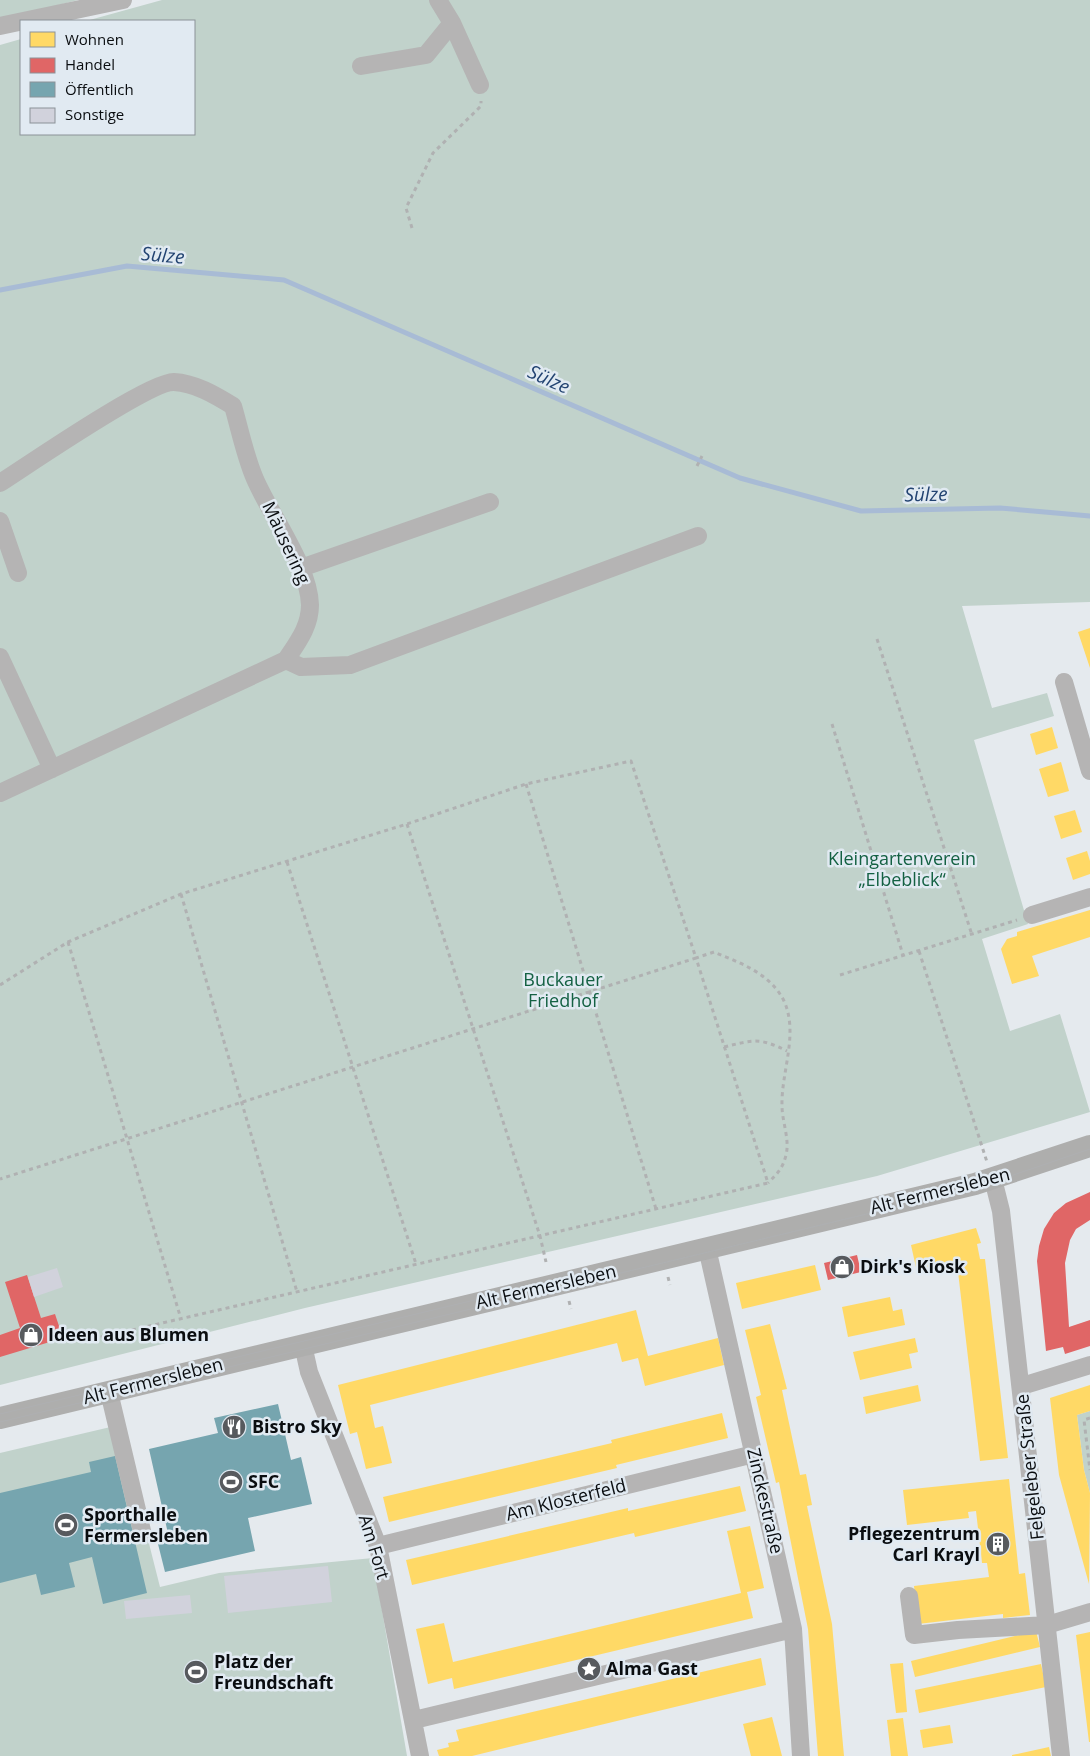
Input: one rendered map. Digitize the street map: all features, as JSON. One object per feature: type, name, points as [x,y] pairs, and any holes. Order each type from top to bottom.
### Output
[{"type":"main road","name":"Alt Fermersleben","points":[[0,1418],[993,1179],[1090,1146]]},
{"type":"street","points":[[28,20],[123,0]]},
{"type":"street","points":[[438,0],[452,23],[480,85]]},
{"type":"street","points":[[0,26],[20,22]]},
{"type":"street","points":[[361,66],[426,55],[452,23]]},
{"type":"street","name":"Mäusering","points":[[0,483],[139,395],[172,382],[203,389],[233,406],[255,478],[301,568],[309,590],[308,620],[303,633],[286,660]]},
{"type":"street","points":[[301,568],[490,502]]},
{"type":"street","points":[[0,521],[18,573]]},
{"type":"street","points":[[0,793],[286,660],[301,667],[350,665],[698,536]]},
{"type":"street","points":[[0,657],[52,769]]},
{"type":"street","points":[[1064,682],[1090,771]]},
{"type":"street","points":[[1032,915],[1090,897]]},
{"type":"street","name":"Felgeleber Straße","points":[[993,1179],[1002,1211],[1061,1756]]},
{"type":"street","name":"Zinckestraße","points":[[707,1248],[793,1629],[801,1756]]},
{"type":"street","name":"Am Fort","points":[[303,1345],[309,1372],[378,1546],[420,1756]]},
{"type":"street","points":[[1022,1386],[1090,1365]]},
{"type":"street","points":[[110,1392],[143,1536]]},
{"type":"street","name":"Am Klosterfeld","points":[[378,1546],[754,1454]]},
{"type":"street","points":[[909,1596],[914,1635],[958,1630],[1047,1625],[1090,1612]]},
{"type":"street","points":[[414,1720],[793,1629]]},
{"type":"path","points":[[412,228],[406,208],[433,153],[481,106],[480,85]]},
{"type":"path","points":[[697,466],[702,456]]},
{"type":"path","points":[[877,639],[972,935]]},
{"type":"path","points":[[832,724],[903,956]]},
{"type":"path","points":[[0,985],[68,942],[181,894],[408,824],[526,784],[631,761],[768,1183]]},
{"type":"path","points":[[526,784],[656,1209]]},
{"type":"path","points":[[408,824],[540,1236],[546,1262]]},
{"type":"path","points":[[287,862],[416,1264]]},
{"type":"path","points":[[181,894],[297,1292]]},
{"type":"path","points":[[840,974],[1032,915]]},
{"type":"path","points":[[68,942],[182,1319]]},
{"type":"path","points":[[919,951],[993,1179]]},
{"type":"path","points":[[0,1179],[714,952],[752,968],[771,983],[784,1001],[791,1025],[782,1106],[787,1153],[781,1171],[768,1183],[93,1339]]},
{"type":"path","points":[[724,1047],[750,1040],[768,1041],[787,1051]]},
{"type":"path","points":[[1090,1418],[1084,1420],[1090,1470]]},
{"type":"green space","points":[[0,0],[78,0],[0,20]]},
{"type":"green space","points":[[162,0],[1090,0],[1090,602],[962,606],[992,708],[1047,693],[1054,716],[974,740],[1028,924],[982,939],[1010,1031],[1060,1014],[1090,1112],[877,1176],[305,1308],[0,1385],[0,45],[20,39],[20,135],[195,135],[195,20],[90,20]]},
{"type":"green space","points":[[1090,1411],[1090,1493],[1084,1470],[1077,1415]]},
{"type":"green space","name":"Platz der Freundschaft","points":[[119,1425],[160,1587],[219,1573],[373,1558],[407,1756],[0,1756],[0,1453]]},
{"type":"building: Wohnen","points":[[1090,628],[1090,668],[1078,632]]},
{"type":"building: Wohnen","points":[[1052,727],[1058,748],[1036,755],[1030,734]]},
{"type":"building: Wohnen","points":[[1061,762],[1069,791],[1048,797],[1039,769]]},
{"type":"building: Wohnen","points":[[1075,810],[1082,832],[1061,839],[1054,816]]},
{"type":"building: Wohnen","points":[[1087,851],[1090,861],[1090,874],[1073,880],[1066,858]]},
{"type":"building: Wohnen","points":[[1090,910],[1090,937],[1032,956],[1039,976],[1012,984],[1001,949],[1007,939],[1017,936],[1017,932]]},
{"type":"building: Wohnen","points":[[976,1228],[981,1243],[977,1244],[980,1259],[985,1259],[1008,1458],[980,1461],[957,1263],[917,1272],[911,1245]]},
{"type":"building: Wohnen","points":[[815,1265],[821,1290],[742,1309],[736,1283]]},
{"type":"building: Wohnen","points":[[890,1297],[893,1311],[902,1309],[905,1325],[848,1337],[842,1307]]},
{"type":"building: Wohnen","points":[[636,1310],[648,1356],[718,1338],[724,1365],[645,1386],[638,1358],[622,1362],[617,1343],[370,1405],[375,1428],[383,1426],[392,1463],[366,1469],[357,1432],[350,1434],[338,1385]]},
{"type":"building: Wohnen","points":[[770,1324],[787,1389],[782,1390],[800,1475],[806,1474],[812,1505],[807,1506],[832,1624],[844,1756],[818,1756],[808,1629],[779,1482],[776,1483],[756,1397],[761,1395],[745,1330]]},
{"type":"building: Wohnen","points":[[915,1338],[918,1352],[909,1354],[912,1368],[860,1380],[853,1352]]},
{"type":"building: Wohnen","points":[[918,1385],[921,1401],[866,1414],[863,1397]]},
{"type":"building: Wohnen","points":[[1090,1385],[1090,1411],[1077,1415],[1084,1470],[1090,1493],[1089,1584],[1059,1475],[1050,1398]]},
{"type":"building: Wohnen","points":[[722,1413],[728,1438],[616,1465],[617,1468],[389,1522],[383,1497],[612,1443],[611,1440]]},
{"type":"building: Wohnen","name":"Pflegezentrum Carl Krayl","points":[[1009,1479],[1019,1574],[1025,1573],[1030,1615],[1003,1618],[1003,1614],[918,1624],[914,1586],[989,1577],[987,1563],[982,1563],[976,1511],[968,1512],[969,1518],[907,1525],[903,1490]]},
{"type":"building: Wohnen","points":[[740,1486],[746,1511],[635,1537],[634,1533],[412,1585],[406,1560],[628,1508],[628,1511]]},
{"type":"building: Wohnen","points":[[750,1526],[764,1588],[747,1592],[753,1618],[454,1689],[452,1678],[428,1684],[416,1629],[444,1623],[453,1662],[741,1593],[727,1531]]},
{"type":"building: Wohnen","points":[[1036,1631],[1040,1647],[915,1677],[911,1661]]},
{"type":"building: Wohnen","points":[[1090,1632],[1090,1742],[1089,1742],[1076,1635]]},
{"type":"building: Wohnen","points":[[761,1658],[766,1685],[472,1756],[439,1756],[437,1750],[449,1747],[448,1743],[459,1741],[456,1730]]},
{"type":"building: Wohnen","points":[[903,1663],[907,1712],[896,1713],[890,1664]]},
{"type":"building: Wohnen","points":[[1041,1664],[1046,1687],[919,1713],[915,1690]]},
{"type":"building: Wohnen","points":[[772,1717],[782,1756],[751,1756],[743,1724]]},
{"type":"building: Wohnen","points":[[903,1718],[908,1756],[891,1756],[887,1720]]},
{"type":"building: Wohnen","points":[[950,1725],[953,1743],[923,1748],[920,1730]]},
{"type":"building: Wohnen","points":[[1049,1747],[1051,1756],[1012,1756],[1012,1755]]},
{"type":"building: Handel","points":[[1090,1192],[1090,1220],[1076,1229],[1070,1240],[1065,1263],[1069,1327],[1090,1320],[1090,1346],[1065,1354],[1063,1347],[1046,1351],[1037,1261],[1039,1246],[1044,1229],[1054,1213],[1066,1203]]},
{"type":"building: Handel","name":"Dirk's Kiosk","points":[[857,1255],[861,1272],[828,1280],[824,1263]]},
{"type":"building: Handel","points":[[27,1275],[41,1318],[55,1314],[63,1338],[0,1357],[0,1335],[20,1328],[5,1282]]},
{"type":"building: Öffentlich","name":"SFC","points":[[278,1404],[291,1460],[301,1457],[312,1504],[248,1518],[255,1551],[165,1572],[157,1540],[169,1538],[149,1449],[218,1433],[214,1418]]},
{"type":"building: Öffentlich","name":"Sporthalle Fermersleben","points":[[115,1456],[147,1593],[103,1604],[92,1557],[69,1563],[75,1587],[41,1595],[36,1574],[0,1583],[0,1493],[91,1472],[89,1462]]},
{"type":"building: Sonstige","points":[[57,1268],[63,1287],[34,1297],[28,1277]]},
{"type":"building: Sonstige","points":[[328,1566],[332,1602],[228,1613],[224,1576]]},
{"type":"building: Sonstige","points":[[190,1595],[192,1613],[126,1619],[124,1601]]},
{"type":"waterway","name":"Sülze","points":[[0,290],[127,266],[284,280],[740,478],[861,511],[1000,508],[1090,516]]},
{"type":"tram line","points":[[0,1422],[975,1188],[1090,1149]]},
{"type":"tram line","points":[[932,1190],[986,1177]]},
{"type":"tram line","points":[[0,1414],[558,1280]]},
{"type":"place","name":"Dirk's Kiosk","points":[[842,1267]]},
{"type":"place","name":"Ideen aus Blumen","points":[[31,1335]]},
{"type":"place","name":"Bistro Sky","points":[[234,1427]]},
{"type":"place","name":"SFC","points":[[231,1482]]},
{"type":"place","name":"Sporthalle Fermersleben","points":[[66,1525]]},
{"type":"place","name":"Pflegezentrum Carl Krayl","points":[[998,1544]]},
{"type":"place","name":"Alma Gast","points":[[589,1669]]},
{"type":"place","name":"Platz der Freundschaft","points":[[196,1672]]},
{"type":"park label","name":"Kleingartenverein „Elbeblick“","points":[[902,870]]},
{"type":"park label","name":"Buckauer Friedhof","points":[[563,990]]}]
